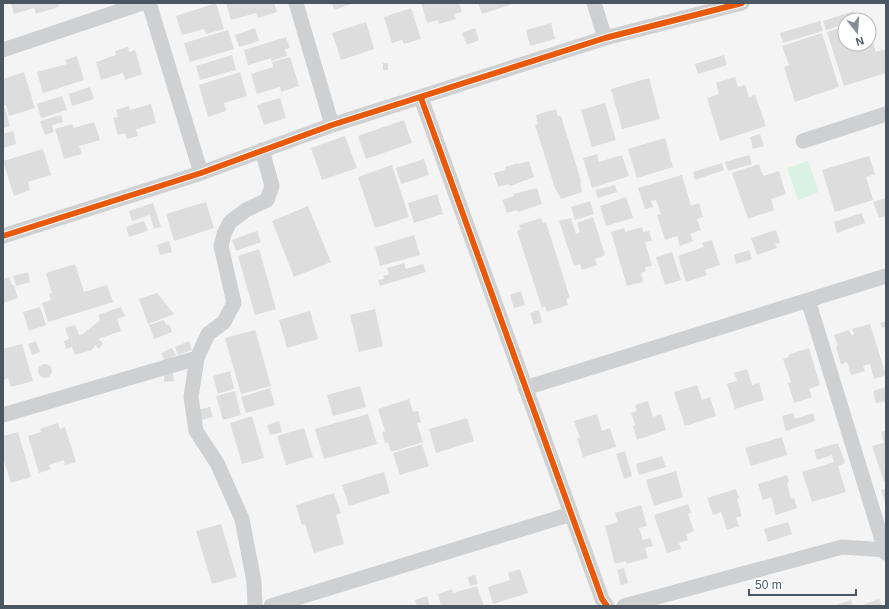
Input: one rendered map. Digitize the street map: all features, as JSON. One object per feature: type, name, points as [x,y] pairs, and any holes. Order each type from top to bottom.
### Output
[{"type":"street","points":[[3,50],[143,3]]},
{"type":"street","points":[[149,3],[201,173]]},
{"type":"street","points":[[296,3],[332,125]]},
{"type":"street","points":[[594,3],[605,38]]},
{"type":"street","points":[[3,236],[201,173],[332,125],[421,98],[605,38],[742,3]]},
{"type":"street","points":[[421,98],[602,599],[607,606]]},
{"type":"street","points":[[803,141],[886,114]]},
{"type":"street","points":[[255,606],[254,582],[242,519],[217,463],[196,431],[191,398],[197,358],[208,334],[224,322],[234,303],[221,246],[224,234],[230,222],[246,210],[267,200],[272,186],[262,150]]},
{"type":"street","points":[[525,388],[886,276]]},
{"type":"street","points":[[624,606],[842,547],[886,551],[808,300]]},
{"type":"street","points":[[3,415],[197,358]]},
{"type":"street","points":[[271,606],[571,514]]},
{"type":"green space","points":[[808,161],[819,192],[798,200],[787,168]]},
{"type":"building","points":[[11,3],[58,3],[59,7],[36,14],[34,8],[14,14]]},
{"type":"building","points":[[216,3],[224,29],[206,34],[204,29],[182,35],[176,16]]},
{"type":"building","points":[[226,3],[274,3],[277,12],[258,18],[256,13],[231,20]]},
{"type":"building","points":[[332,3],[354,3],[334,10]]},
{"type":"building","points":[[421,3],[459,3],[462,12],[454,14],[456,19],[439,24],[438,20],[427,23]]},
{"type":"building","points":[[478,3],[509,3],[510,5],[482,14]]},
{"type":"building","points":[[411,8],[421,39],[404,44],[402,40],[392,43],[384,17]]},
{"type":"building","points":[[837,16],[837,27],[826,30],[823,21]]},
{"type":"building","points":[[820,21],[823,31],[783,43],[780,33]]},
{"type":"building","points":[[366,22],[374,49],[341,60],[332,33]]},
{"type":"building","points":[[551,23],[555,39],[530,46],[526,30]]},
{"type":"building","points":[[255,28],[259,41],[239,47],[235,35]]},
{"type":"building","points":[[475,28],[479,40],[467,45],[462,33]]},
{"type":"building","points":[[837,29],[837,52],[877,52],[886,49],[886,73],[844,86],[827,32]]},
{"type":"building","points":[[228,30],[234,49],[190,62],[184,43]]},
{"type":"building","points":[[822,33],[839,87],[795,102],[784,67],[789,65],[782,46]]},
{"type":"building","points":[[286,37],[290,48],[285,49],[287,56],[271,61],[271,58],[248,65],[244,50]]},
{"type":"building","points":[[128,47],[129,52],[135,50],[142,74],[125,80],[123,73],[101,80],[96,62],[116,55],[115,51]]},
{"type":"building","points":[[232,55],[236,70],[200,80],[196,66]]},
{"type":"building","points":[[724,55],[727,65],[698,74],[695,64]]},
{"type":"building","points":[[77,56],[84,80],[43,93],[37,72],[67,64],[65,60]]},
{"type":"building","points":[[290,57],[299,86],[281,92],[280,87],[257,94],[251,74],[273,67],[272,62]]},
{"type":"building","points":[[383,63],[388,63],[388,70],[383,70]]},
{"type":"building","points":[[24,72],[35,108],[9,116],[6,105],[3,105],[3,79]]},
{"type":"building","points":[[240,72],[247,96],[224,103],[226,111],[208,117],[199,85]]},
{"type":"building","points":[[735,77],[738,87],[745,85],[749,97],[755,95],[766,126],[720,141],[707,98],[719,94],[716,83]]},
{"type":"building","points":[[649,78],[660,119],[622,129],[611,89]]},
{"type":"building","points":[[90,87],[94,99],[72,106],[69,94]]},
{"type":"building","points":[[62,96],[67,110],[41,118],[37,104]]},
{"type":"building","points":[[280,98],[286,118],[264,125],[257,105]]},
{"type":"building","points":[[605,103],[616,140],[592,147],[581,110]]},
{"type":"building","points":[[151,104],[156,123],[136,129],[138,136],[127,139],[125,133],[118,135],[113,118],[118,117],[116,110],[129,106],[130,110]]},
{"type":"building","points":[[3,108],[5,108],[10,126],[3,128]]},
{"type":"building","points":[[556,109],[558,116],[561,116],[581,181],[582,192],[561,199],[555,188],[535,125],[538,124],[536,115]]},
{"type":"building","points":[[61,115],[63,122],[52,125],[54,132],[45,135],[40,121]]},
{"type":"building","points":[[404,120],[412,143],[366,159],[358,136]]},
{"type":"building","points":[[94,122],[100,140],[79,146],[82,154],[64,159],[55,129],[72,124],[74,128]]},
{"type":"building","points":[[13,131],[16,144],[3,148],[3,134]]},
{"type":"building","points":[[760,134],[764,146],[753,149],[750,137]]},
{"type":"building","points":[[345,136],[357,168],[322,180],[311,148]]},
{"type":"building","points":[[665,138],[673,167],[637,178],[628,149]]},
{"type":"building","points":[[43,149],[51,175],[28,182],[30,190],[14,196],[3,161]]},
{"type":"building","points":[[597,154],[599,162],[622,155],[629,176],[592,188],[583,158]]},
{"type":"building","points":[[749,155],[752,164],[728,171],[725,162]]},
{"type":"building","points":[[869,156],[875,174],[866,177],[873,200],[835,212],[822,170]]},
{"type":"building","points":[[424,159],[429,175],[401,184],[396,168]]},
{"type":"building","points":[[529,161],[534,177],[510,186],[509,184],[498,187],[494,173],[506,170],[505,167]]},
{"type":"building","points":[[722,163],[724,170],[695,180],[693,172]]},
{"type":"building","points":[[759,164],[763,176],[779,171],[786,194],[771,199],[774,210],[748,219],[732,173]]},
{"type":"building","points":[[392,165],[409,217],[375,228],[358,177]]},
{"type":"building","points":[[682,175],[691,206],[699,203],[703,217],[697,219],[701,230],[690,234],[693,241],[680,246],[677,236],[665,240],[657,215],[661,214],[656,200],[651,201],[653,207],[645,209],[638,188]]},
{"type":"building","points":[[615,185],[617,192],[598,198],[595,190]]},
{"type":"building","points":[[537,188],[542,204],[518,212],[517,210],[507,213],[502,200],[514,196],[513,194]]},
{"type":"building","points":[[437,194],[443,214],[414,223],[408,203]]},
{"type":"building","points":[[626,197],[633,218],[606,226],[600,206]]},
{"type":"building","points":[[886,198],[886,216],[879,218],[873,202]]},
{"type":"building","points":[[590,201],[594,214],[575,220],[571,207]]},
{"type":"building","points":[[206,202],[214,228],[174,241],[166,214]]},
{"type":"building","points":[[153,203],[161,227],[154,229],[150,215],[132,221],[129,211]]},
{"type":"building","points":[[308,206],[331,262],[294,277],[272,221]]},
{"type":"building","points":[[862,213],[865,223],[837,233],[834,222]]},
{"type":"building","points":[[593,217],[605,255],[595,259],[597,265],[582,270],[580,264],[574,266],[559,221],[571,218],[576,234],[580,232],[577,223]]},
{"type":"building","points":[[541,218],[543,223],[546,222],[570,298],[566,299],[568,305],[547,312],[545,306],[542,308],[517,231],[521,229],[519,225]]},
{"type":"building","points":[[144,221],[148,231],[129,237],[126,227]]},
{"type":"building","points":[[642,227],[643,232],[649,231],[652,241],[645,242],[652,266],[645,267],[646,271],[641,273],[643,282],[627,286],[611,232],[624,228],[625,232]]},
{"type":"building","points":[[776,230],[780,243],[775,244],[777,248],[757,255],[751,238]]},
{"type":"building","points":[[257,231],[261,242],[236,251],[232,240]]},
{"type":"building","points":[[414,235],[420,255],[380,266],[375,247]]},
{"type":"building","points":[[712,240],[720,265],[705,270],[707,275],[686,282],[678,256],[704,247],[702,243]]},
{"type":"building","points":[[169,241],[172,252],[160,255],[157,245]]},
{"type":"building","points":[[259,249],[276,309],[255,315],[238,256]]},
{"type":"building","points":[[749,250],[752,259],[736,264],[734,255]]},
{"type":"building","points":[[672,252],[681,280],[665,285],[656,257]]},
{"type":"building","points":[[404,263],[406,269],[423,264],[426,272],[380,286],[378,280],[384,279],[383,276],[389,274],[387,268]]},
{"type":"building","points":[[75,264],[84,292],[107,285],[113,302],[48,322],[42,303],[51,300],[49,294],[52,293],[46,273]]},
{"type":"building","points":[[28,272],[30,282],[16,286],[13,276]]},
{"type":"building","points":[[9,277],[12,285],[14,285],[18,298],[3,303],[3,279]]},
{"type":"building","points":[[521,291],[525,305],[514,308],[510,295]]},
{"type":"building","points":[[157,293],[174,314],[148,324],[139,299]]},
{"type":"building","points":[[40,307],[46,325],[29,331],[23,312]]},
{"type":"building","points":[[121,307],[125,316],[117,319],[121,331],[98,339],[103,343],[99,349],[95,345],[92,350],[75,355],[72,347],[66,349],[64,341],[69,339],[65,328],[75,325],[79,335],[83,334],[100,320],[98,315]]},
{"type":"building","points":[[375,309],[383,346],[359,352],[350,315]]},
{"type":"building","points":[[539,310],[542,322],[534,325],[530,313]]},
{"type":"building","points":[[310,311],[318,339],[287,348],[279,320]]},
{"type":"building","points":[[164,320],[166,325],[169,324],[172,332],[154,339],[149,325]]},
{"type":"building","points":[[886,321],[886,330],[885,327],[882,328],[880,323]]},
{"type":"building","points":[[870,324],[886,375],[874,379],[870,364],[863,366],[865,371],[851,375],[847,362],[841,364],[836,347],[838,346],[834,335],[849,330],[851,335],[854,334],[852,329]]},
{"type":"building","points":[[255,330],[271,386],[241,394],[225,338]]},
{"type":"building","points":[[36,341],[40,352],[32,355],[28,344]]},
{"type":"building","points":[[189,341],[192,350],[178,355],[175,347]]},
{"type":"building","points":[[22,344],[33,381],[11,387],[8,378],[3,380],[3,349]]},
{"type":"building","points":[[172,348],[176,355],[165,361],[161,353]]},
{"type":"building","points":[[809,348],[820,385],[809,389],[812,397],[794,403],[788,383],[791,382],[783,359],[789,357],[788,355]]},
{"type":"building","points":[[45,364],[50,366],[52,371],[50,376],[45,378],[40,376],[38,371],[40,366]]},
{"type":"building","points":[[747,369],[752,385],[759,383],[764,400],[735,409],[727,384],[737,381],[734,373]]},
{"type":"building","points":[[230,371],[234,389],[218,394],[213,376]]},
{"type":"building","points":[[164,373],[173,373],[174,381],[164,382]]},
{"type":"building","points":[[697,385],[702,400],[710,397],[716,416],[685,426],[674,392]]},
{"type":"building","points":[[360,386],[366,407],[333,416],[327,395]]},
{"type":"building","points":[[886,387],[886,401],[876,403],[873,391]]},
{"type":"building","points":[[270,388],[275,405],[246,413],[241,397]]},
{"type":"building","points":[[235,391],[241,415],[223,420],[216,396]]},
{"type":"building","points":[[409,399],[413,412],[418,411],[421,422],[417,423],[423,442],[391,452],[388,442],[385,443],[382,432],[385,431],[378,409]]},
{"type":"building","points":[[648,401],[653,417],[661,414],[666,430],[637,440],[633,426],[635,425],[631,413],[637,411],[635,405]]},
{"type":"building","points":[[210,407],[213,417],[201,420],[198,410]]},
{"type":"building","points":[[793,413],[795,419],[813,413],[815,421],[786,431],[782,416]]},
{"type":"building","points":[[368,414],[377,444],[324,459],[315,429]]},
{"type":"building","points":[[597,414],[602,431],[610,428],[616,447],[583,457],[577,438],[580,438],[574,421]]},
{"type":"building","points":[[252,416],[264,458],[242,464],[230,423]]},
{"type":"building","points":[[467,418],[474,441],[436,453],[429,429]]},
{"type":"building","points":[[279,421],[282,432],[270,435],[267,425]]},
{"type":"building","points":[[58,423],[60,429],[65,427],[76,462],[65,465],[64,460],[49,465],[51,469],[39,473],[28,436],[41,432],[40,429]]},
{"type":"building","points":[[304,428],[313,457],[286,465],[277,436]]},
{"type":"building","points":[[886,431],[886,482],[884,482],[872,446],[884,443],[881,432]]},
{"type":"building","points":[[18,432],[31,477],[11,483],[3,461],[3,436]]},
{"type":"building","points":[[782,437],[787,455],[751,466],[745,448]]},
{"type":"building","points":[[838,443],[845,463],[838,466],[846,492],[812,502],[802,472],[834,462],[832,455],[817,460],[814,450]]},
{"type":"building","points":[[422,444],[429,466],[400,475],[393,453]]},
{"type":"building","points":[[625,451],[632,476],[624,479],[616,454]]},
{"type":"building","points":[[662,456],[666,467],[639,475],[636,464]]},
{"type":"building","points":[[676,471],[683,497],[654,506],[646,480]]},
{"type":"building","points":[[384,472],[390,493],[349,506],[342,485]]},
{"type":"building","points":[[787,475],[789,482],[787,483],[791,499],[794,498],[797,508],[776,515],[771,497],[763,500],[758,484]]},
{"type":"building","points":[[736,489],[742,516],[736,518],[739,526],[727,530],[721,512],[713,515],[707,498]]},
{"type":"building","points":[[886,489],[886,505],[881,490]]},
{"type":"building","points":[[334,493],[341,513],[336,515],[344,544],[314,553],[305,524],[302,525],[296,505]]},
{"type":"building","points":[[688,504],[691,513],[688,514],[694,531],[686,534],[688,540],[679,543],[681,549],[667,553],[654,515]]},
{"type":"building","points":[[641,505],[647,526],[639,528],[643,540],[650,538],[653,546],[645,548],[648,558],[626,564],[626,561],[615,564],[605,526],[618,522],[615,513]]},
{"type":"building","points":[[788,522],[792,534],[768,542],[764,529]]},
{"type":"building","points":[[221,524],[237,577],[212,584],[196,531]]},
{"type":"building","points":[[624,568],[628,583],[621,585],[617,570]]},
{"type":"building","points":[[520,569],[528,593],[493,604],[488,587],[510,580],[508,573]]},
{"type":"building","points":[[475,575],[478,584],[470,586],[468,577]]},
{"type":"building","points":[[477,586],[484,606],[441,606],[438,594],[452,589],[453,593]]},
{"type":"building","points":[[427,596],[430,606],[417,606],[415,600]]},
{"type":"building","points":[[879,599],[882,606],[860,606]]},
{"type":"building","points":[[851,600],[853,606],[833,606]]},
{"type":"cycle path","points":[[3,236],[201,173],[332,125],[605,38],[742,3]]},
{"type":"cycle path","points":[[421,98],[602,599],[607,606]]}]
